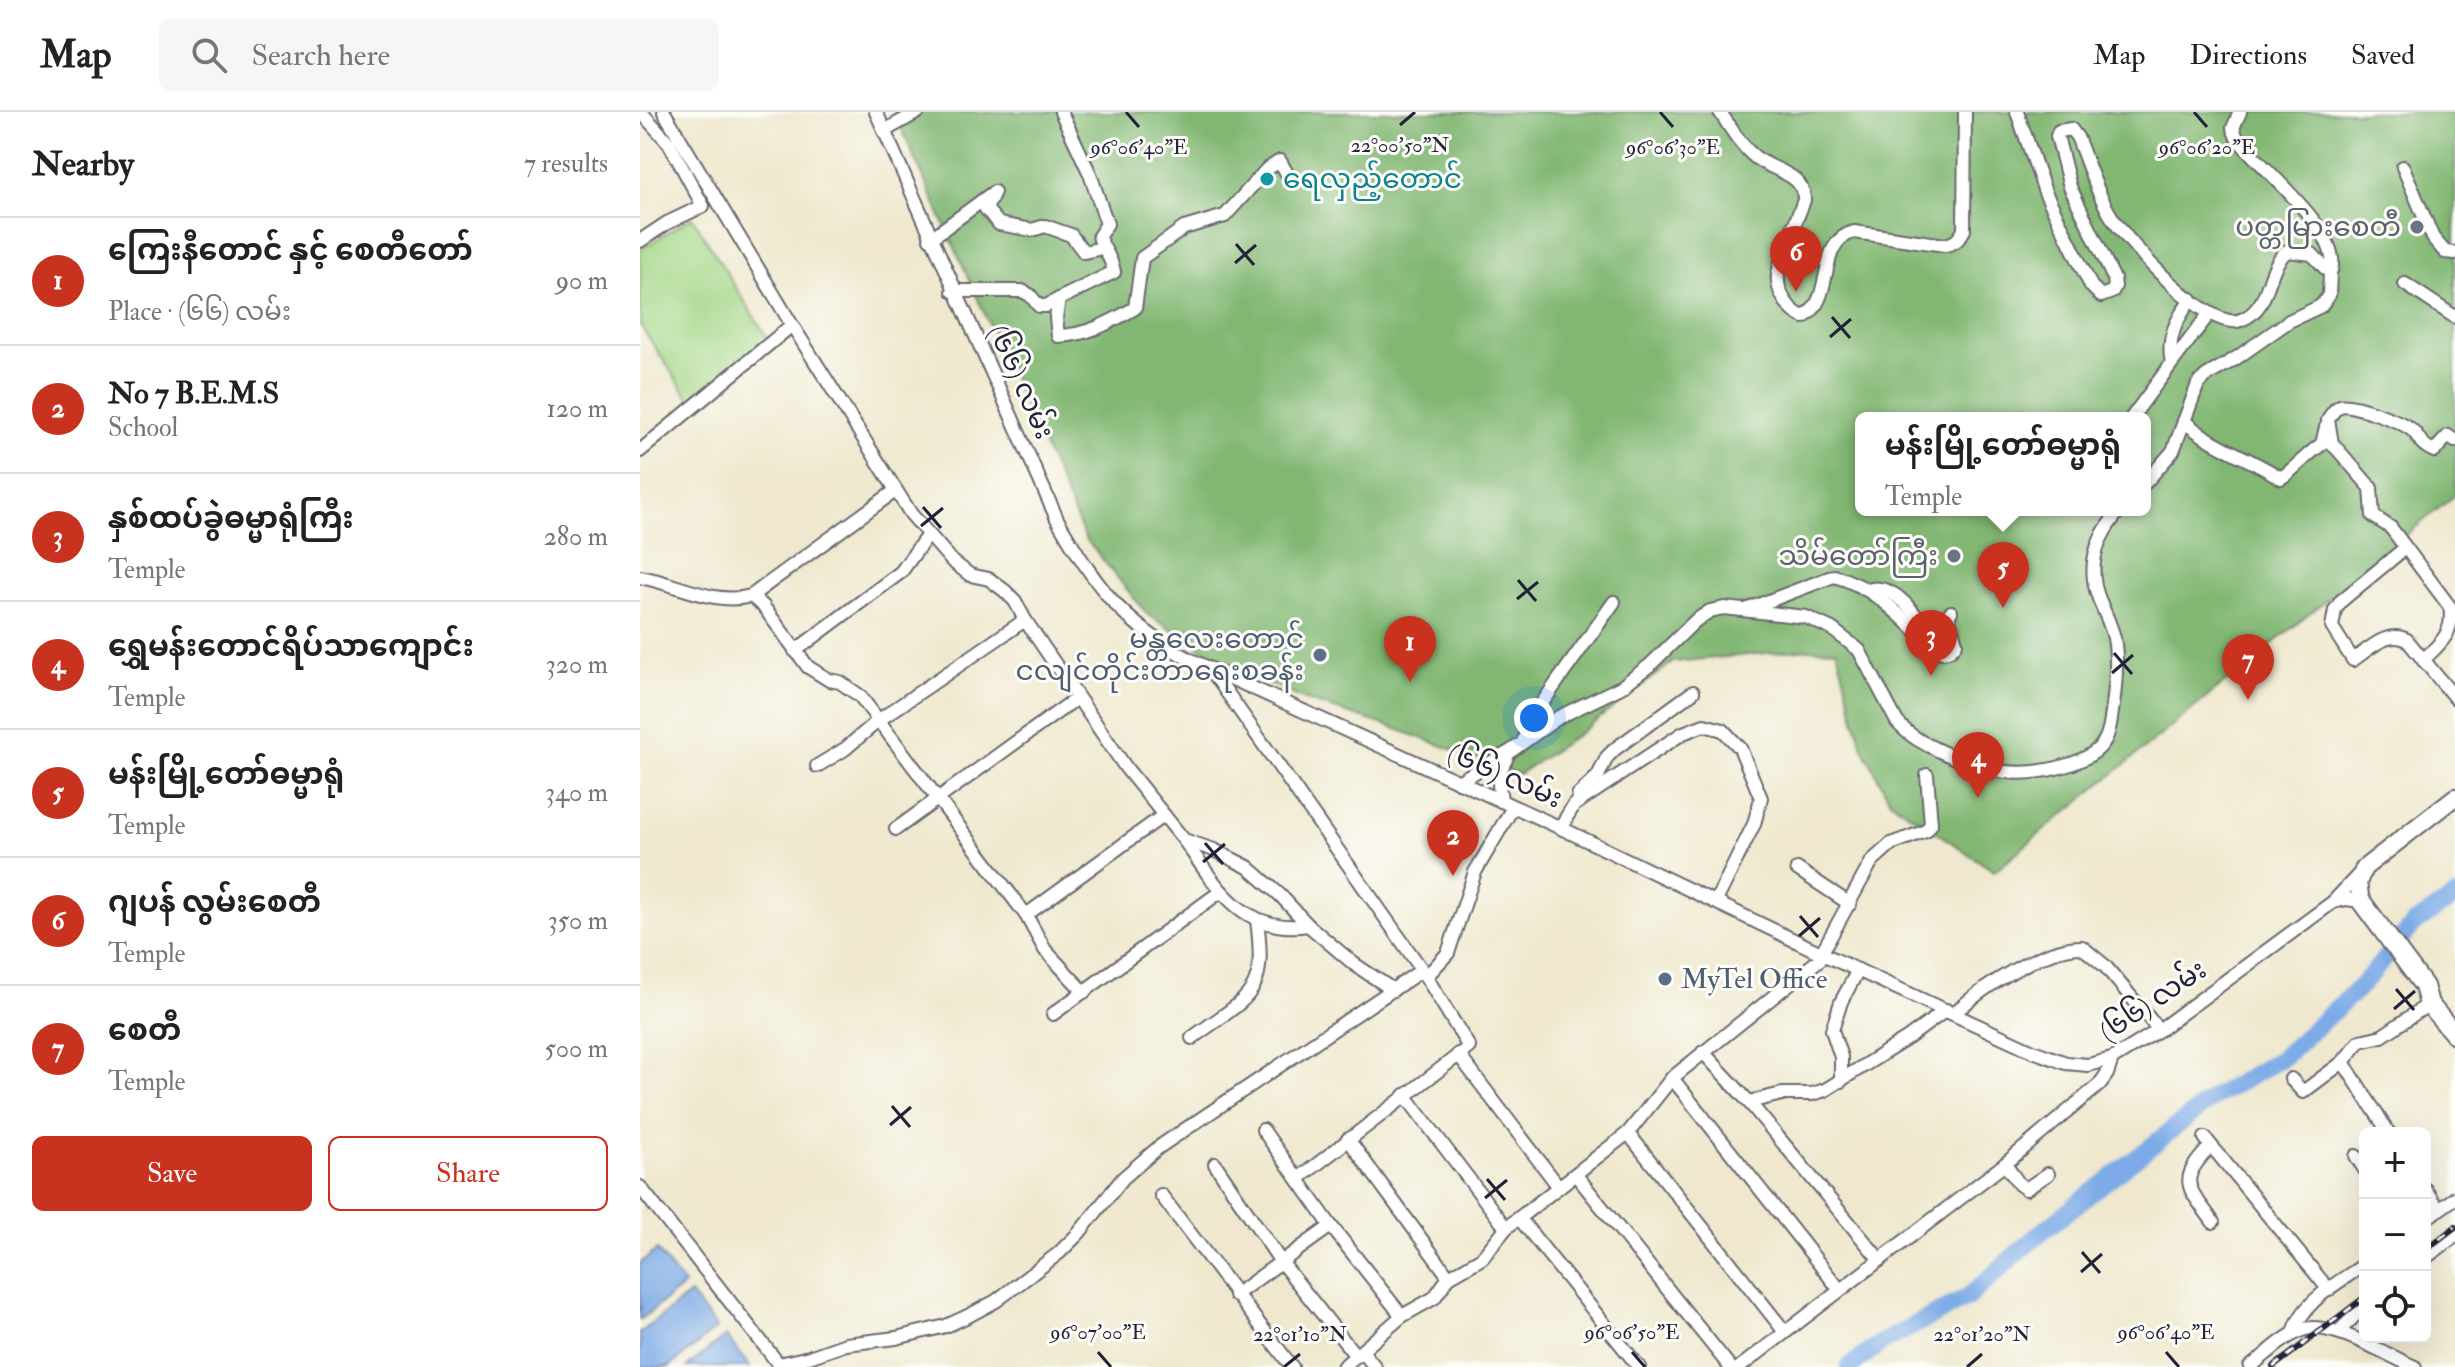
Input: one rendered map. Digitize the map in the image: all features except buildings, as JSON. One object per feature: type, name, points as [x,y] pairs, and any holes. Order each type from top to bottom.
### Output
[{"type":"highway","points":[[2361,901],[2407,962],[2455,1035]]},
{"type":"highway","points":[[2427,995],[2455,1021]]},
{"type":"main road","points":[[2361,901],[2358,883],[2364,868],[2455,797]]},
{"type":"street","points":[[640,241],[667,223],[703,206],[669,143],[641,112]]},
{"type":"street","points":[[664,112],[792,325],[895,491],[927,536],[970,575],[989,579],[1015,601],[1126,768],[1184,840],[1220,892],[1257,920],[1290,928],[1308,925]]},
{"type":"street","name":"(၆၆) လမ်း","points":[[876,112],[1057,519],[1090,575],[1105,595],[1164,646],[1213,671],[1563,829],[1823,955],[2033,1051],[2066,1063],[2088,1065],[2112,1059],[2159,1030],[2333,902],[2364,868]]},
{"type":"street","points":[[884,131],[918,112]]},
{"type":"street","points":[[953,291],[1022,291],[1043,306],[1114,272],[1112,260],[1102,248],[1099,236],[1107,224],[1090,174],[1061,112]]},
{"type":"street","points":[[1720,112],[1755,157],[1797,180],[1803,187],[1804,200],[1778,277],[1786,302],[1804,317],[1818,305],[1831,253],[1846,234],[1854,232],[1945,245],[1960,238],[1964,230],[1965,112]]},
{"type":"street","points":[[2017,112],[2045,192],[2096,294],[2107,296],[2115,286],[2111,269],[2070,187],[2057,136],[2065,128],[2071,129],[2077,137],[2099,194],[2113,220],[2151,264],[2209,314],[2228,322],[2252,315],[2265,297],[2278,258],[2287,251],[2312,254],[2330,273]]},
{"type":"street","points":[[2151,476],[2173,451],[2198,384],[2289,321],[2321,306],[2329,295],[2330,273],[2334,263],[2332,254],[2313,220],[2237,138],[2233,128],[2240,112]]},
{"type":"street","points":[[1059,299],[1056,318],[1058,336],[1077,335],[1102,328],[1135,308],[1142,258],[1184,228],[1225,216],[1267,169],[1280,161],[1290,179]]},
{"type":"street","points":[[2403,167],[2433,238],[2445,252],[2455,253]]},
{"type":"street","points":[[930,239],[994,192],[986,209],[999,224],[1032,230],[1045,226],[1071,235],[1084,252],[1102,248]]},
{"type":"street","points":[[2405,284],[2455,317]]},
{"type":"street","points":[[2172,363],[2170,340],[2180,315],[2191,299]]},
{"type":"street","points":[[2136,412],[2209,314]]},
{"type":"street","points":[[640,451],[792,325]]},
{"type":"street","points":[[2184,421],[2196,431],[2281,478],[2297,468],[2310,452],[2322,444],[2328,420],[2338,407],[2344,405],[2358,407],[2412,430],[2420,444],[2434,451],[2448,436],[2455,441]]},
{"type":"street","points":[[2328,420],[2332,443],[2371,488],[2373,516],[2391,528],[2453,614],[2445,640],[2423,660]]},
{"type":"street","points":[[640,577],[705,595],[732,598],[751,596],[895,491]]},
{"type":"street","points":[[1458,782],[1511,751],[1559,717],[1621,687],[1650,665],[1695,621],[1710,611],[1724,608],[1819,621],[1859,650],[1897,722],[1920,742],[1990,772],[2021,774],[2054,769],[2091,756],[2106,740],[2110,728],[2116,680],[2113,636],[2093,581],[2092,568],[2096,549],[2116,516]]},
{"type":"street","points":[[795,651],[901,572],[927,536]]},
{"type":"street","points":[[2405,548],[2341,601],[2332,627],[2353,660],[2388,637],[2407,640],[2455,698]]},
{"type":"street","points":[[1748,609],[1834,576],[1848,579],[1868,590],[1882,588],[1899,598],[1927,631],[1936,649],[1947,652],[1956,643],[1948,615],[1951,612]]},
{"type":"street","points":[[751,596],[763,606],[795,651],[818,675],[840,682],[860,696],[1026,915],[1045,950],[1084,992]]},
{"type":"street","points":[[1523,742],[1530,720],[1614,602]]},
{"type":"street","points":[[817,766],[1025,620]]},
{"type":"street","points":[[1213,671],[1424,973],[1469,1047],[1298,1179]]},
{"type":"street","points":[[1563,829],[1577,796],[1598,776],[1607,757],[1693,692]]},
{"type":"street","points":[[896,829],[1077,698]]},
{"type":"street","points":[[1574,805],[1683,733],[1704,725],[1723,730],[1740,748],[1761,798],[1754,824],[1716,901]]},
{"type":"street","points":[[1501,801],[1498,776],[1511,751]]},
{"type":"street","points":[[1343,1367],[1402,1316],[1434,1298],[1449,1277],[1482,1258],[1506,1228],[1628,1133],[1672,1078],[1823,955],[1868,866],[1898,841],[1926,831],[1931,824],[1927,775]]},
{"type":"street","points":[[640,1187],[780,1366],[846,1344],[896,1338],[946,1326],[996,1301],[1059,1253],[1123,1178],[1159,1147],[1393,990],[1441,963],[1448,953],[1475,872],[1513,807]]},
{"type":"street","points":[[1026,915],[1164,815]]},
{"type":"street","points":[[1184,840],[1214,850],[1248,867],[1308,925],[1354,964],[1393,990]]},
{"type":"street","points":[[1797,869],[1850,904]]},
{"type":"street","points":[[1053,1014],[1220,892]]},
{"type":"street","points":[[2333,902],[2346,899],[2361,901]]},
{"type":"street","points":[[1192,1038],[1247,997],[1260,976],[1257,920]]},
{"type":"street","points":[[1749,1102],[1782,1094],[1819,1092],[2033,960],[2056,950],[2082,947],[2105,966],[2159,1030]]},
{"type":"street","points":[[1841,1081],[1840,1053],[1832,1030],[1841,1002],[1858,970]]},
{"type":"street","points":[[2291,1079],[2303,1093],[2343,1062],[2362,1040],[2382,1036],[2427,995]]},
{"type":"street","points":[[1703,1052],[1749,1102],[1880,1260]]},
{"type":"street","points":[[1458,1054],[1559,1187]]},
{"type":"street","points":[[1740,1367],[2005,1164],[2099,1085],[2112,1059]]},
{"type":"street","points":[[2343,1062],[2385,1127]]},
{"type":"street","points":[[1672,1078],[1840,1290]]},
{"type":"street","points":[[1405,1095],[1506,1228]]},
{"type":"street","points":[[1263,1130],[1331,1226],[1402,1316]]},
{"type":"street","points":[[1628,1133],[1785,1332]]},
{"type":"street","points":[[1348,1139],[1449,1277]]},
{"type":"street","points":[[2213,1222],[2190,1188],[2188,1179],[2208,1142],[2329,1290]]},
{"type":"street","points":[[2356,1156],[2359,1161]]},
{"type":"street","points":[[1215,1164],[1281,1262],[1359,1353],[1375,1367]]},
{"type":"street","points":[[2005,1164],[2026,1189],[2048,1174]]},
{"type":"street","points":[[1576,1175],[1730,1367]]},
{"type":"street","points":[[1161,1195],[1292,1367]]},
{"type":"street","points":[[2431,1198],[2438,1209]]},
{"type":"street","points":[[2431,1214],[2455,1198]]},
{"type":"street","points":[[1519,1218],[1639,1367]]},
{"type":"street","points":[[1235,1295],[1331,1226]]},
{"type":"street","points":[[2431,1254],[2455,1236]]},
{"type":"street","points":[[2294,1334],[2300,1316],[2359,1268]]},
{"type":"street","points":[[2338,1332],[2359,1312]]},
{"type":"street","points":[[2250,1367],[2294,1334],[2309,1328],[2338,1332],[2415,1367]]},
{"type":"green space","points":[[894,112],[2455,112],[2455,495],[1994,871],[1890,801],[1862,746],[1837,650],[1809,649],[1673,662],[1580,733],[1519,774],[1391,727],[1303,699],[1218,659],[1147,614],[1085,538]]},
{"type":"green space","points":[[692,217],[768,339],[693,404],[640,325],[640,250]]},
{"type":"water","points":[[657,1250],[684,1285],[640,1320],[640,1263]]},
{"type":"water","points":[[690,1294],[717,1328],[669,1367],[640,1367],[640,1333]]},
{"type":"water","points":[[726,1336],[750,1367],[687,1367]]},
{"type":"waterway","points":[[1849,1367],[1881,1343],[1968,1297],[2039,1234],[2214,1097],[2282,1058],[2363,984],[2414,924],[2455,897]]},
{"type":"railway","points":[[2431,1245],[2455,1227]]},
{"type":"railway","points":[[2273,1367],[2359,1302]]},
{"type":"place","name":"ရေလှည့်တောင်","points":[[1267,179]]},
{"type":"place","name":"ပတ္တမြားစေတီ","points":[[2417,227]]},
{"type":"place","name":"ဂျပန် လွမ်းစေတီ","points":[[1796,292]]},
{"type":"place","name":"သိမ်တော်ကြီး","points":[[1954,556]]},
{"type":"place","name":"မန်းမြို့တော်ဓမ္မာရုံ","points":[[2003,608]]},
{"type":"place","name":"မန္တလေးတောင် ငလျင်တိုင်းတာရေးစခန်း","points":[[1320,655]]},
{"type":"place","name":"နှစ်ထပ်ခွဲဓမ္မာရုံကြီး","points":[[1931,676]]},
{"type":"place","name":"ကြေးနီတောင် နှင့် စေတီတော်","points":[[1410,682]]},
{"type":"place","name":"စေတီ","points":[[2248,700]]},
{"type":"place","name":"ရွှေမန်းတောင်ရိပ်သာကျောင်း","points":[[1978,798]]},
{"type":"place","name":"No 7 B.E.M.S","points":[[1453,876]]},
{"type":"place","name":"MyTel Office","points":[[1665,979]]}]
